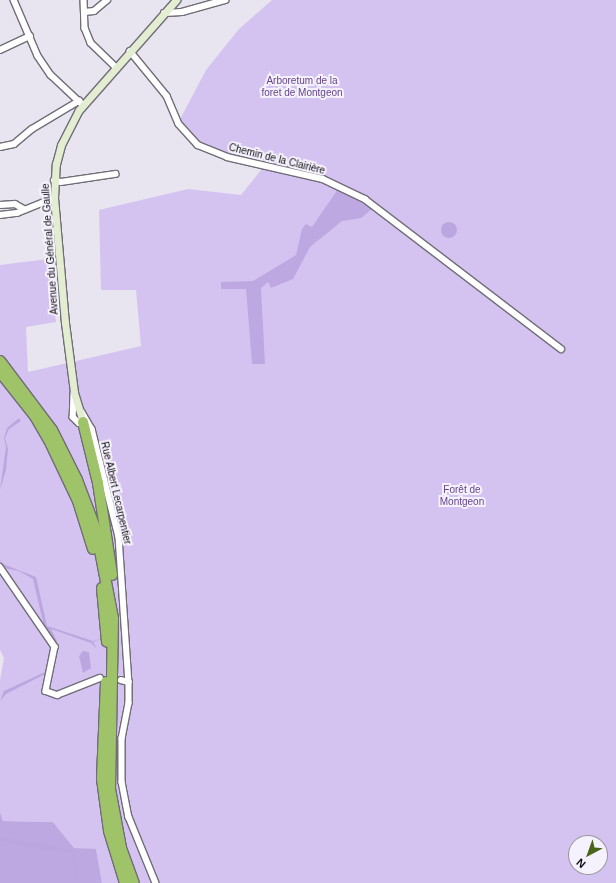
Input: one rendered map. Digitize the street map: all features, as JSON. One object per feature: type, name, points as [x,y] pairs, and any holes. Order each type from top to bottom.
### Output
[{"type":"highway","points":[[0,361],[52,430],[86,501],[109,590],[114,666]]},
{"type":"highway","points":[[0,372],[35,416],[64,468],[96,558],[108,652],[102,779],[109,831],[125,883]]},
{"type":"highway","points":[[86,422],[109,541],[116,613],[110,789],[121,848],[134,883]]},
{"type":"street","points":[[0,147],[14,144],[32,129],[81,103],[51,75],[30,36],[14,0]]},
{"type":"street","points":[[84,0],[85,28],[91,43],[116,67]]},
{"type":"street","points":[[84,12],[94,10],[107,0]]},
{"type":"street","name":"Avenue du Général de Gaulle","points":[[86,422],[79,408],[74,392],[65,323],[54,198],[54,180],[61,146],[81,103],[116,67],[176,0]]},
{"type":"street","points":[[164,13],[182,12],[225,0]]},
{"type":"street","points":[[0,50],[30,36]]},
{"type":"street","name":"Chemin de la Clairière","points":[[130,51],[168,96],[179,124],[198,145],[228,157],[322,179],[365,199],[561,349]]},
{"type":"street","points":[[54,180],[61,182],[116,174]]},
{"type":"street","points":[[0,216],[54,198]]},
{"type":"street","points":[[0,205],[15,204],[24,209]]},
{"type":"street","name":"Rue Albert Lecarpentier","points":[[74,392],[73,417],[86,422],[119,537],[129,682],[129,703],[122,738],[122,782],[129,817],[156,883]]},
{"type":"street","points":[[0,567],[54,645],[46,691],[57,696],[100,678]]},
{"type":"street","points":[[121,680],[129,682]]},
{"type":"green space","points":[[272,0],[616,0],[616,883],[102,883],[96,850],[74,848],[53,822],[3,821],[0,812],[0,680],[4,658],[0,650],[0,265],[48,259],[56,322],[26,327],[28,372],[141,346],[136,290],[101,290],[99,210],[188,189],[241,195],[261,170],[258,166],[221,158],[200,149],[177,125],[206,70],[239,29]]},
{"type":"shaded area","points":[[338,189],[372,209],[361,218],[342,221],[310,247],[293,279],[271,288],[268,282],[261,288],[265,364],[252,364],[246,289],[221,289],[221,282],[253,281],[296,255],[302,229],[306,224],[312,227]]},
{"type":"shaded area","points":[[449,222],[455,224],[457,230],[455,236],[449,238],[443,236],[441,230],[443,224]]},
{"type":"shaded area","points":[[19,418],[21,421],[9,429],[5,438],[8,449],[6,470],[0,490],[6,447],[4,438],[7,428]]},
{"type":"shaded area","points":[[0,560],[3,564],[36,577],[47,626],[93,641],[103,638],[93,642],[97,649],[91,643],[51,629],[57,641],[55,646],[44,626],[33,579],[19,571],[3,568]]},
{"type":"shaded area","points":[[52,645],[54,648],[47,673],[6,694],[0,701],[4,691],[45,672]]},
{"type":"shaded area","points":[[83,651],[89,652],[91,668],[83,673],[79,656]]},
{"type":"shaded area","points":[[0,812],[3,821],[53,822],[74,848],[96,849],[102,883],[0,883]]},
{"type":"shaded area","points":[[0,837],[72,850],[78,868],[78,883],[71,852],[26,847],[0,840]]},
{"type":"park label","name":"Arboretum de la foret de Montgeon","points":[[302,86]]},
{"type":"park label","name":"Forêt de Montgeon","points":[[462,494]]}]
